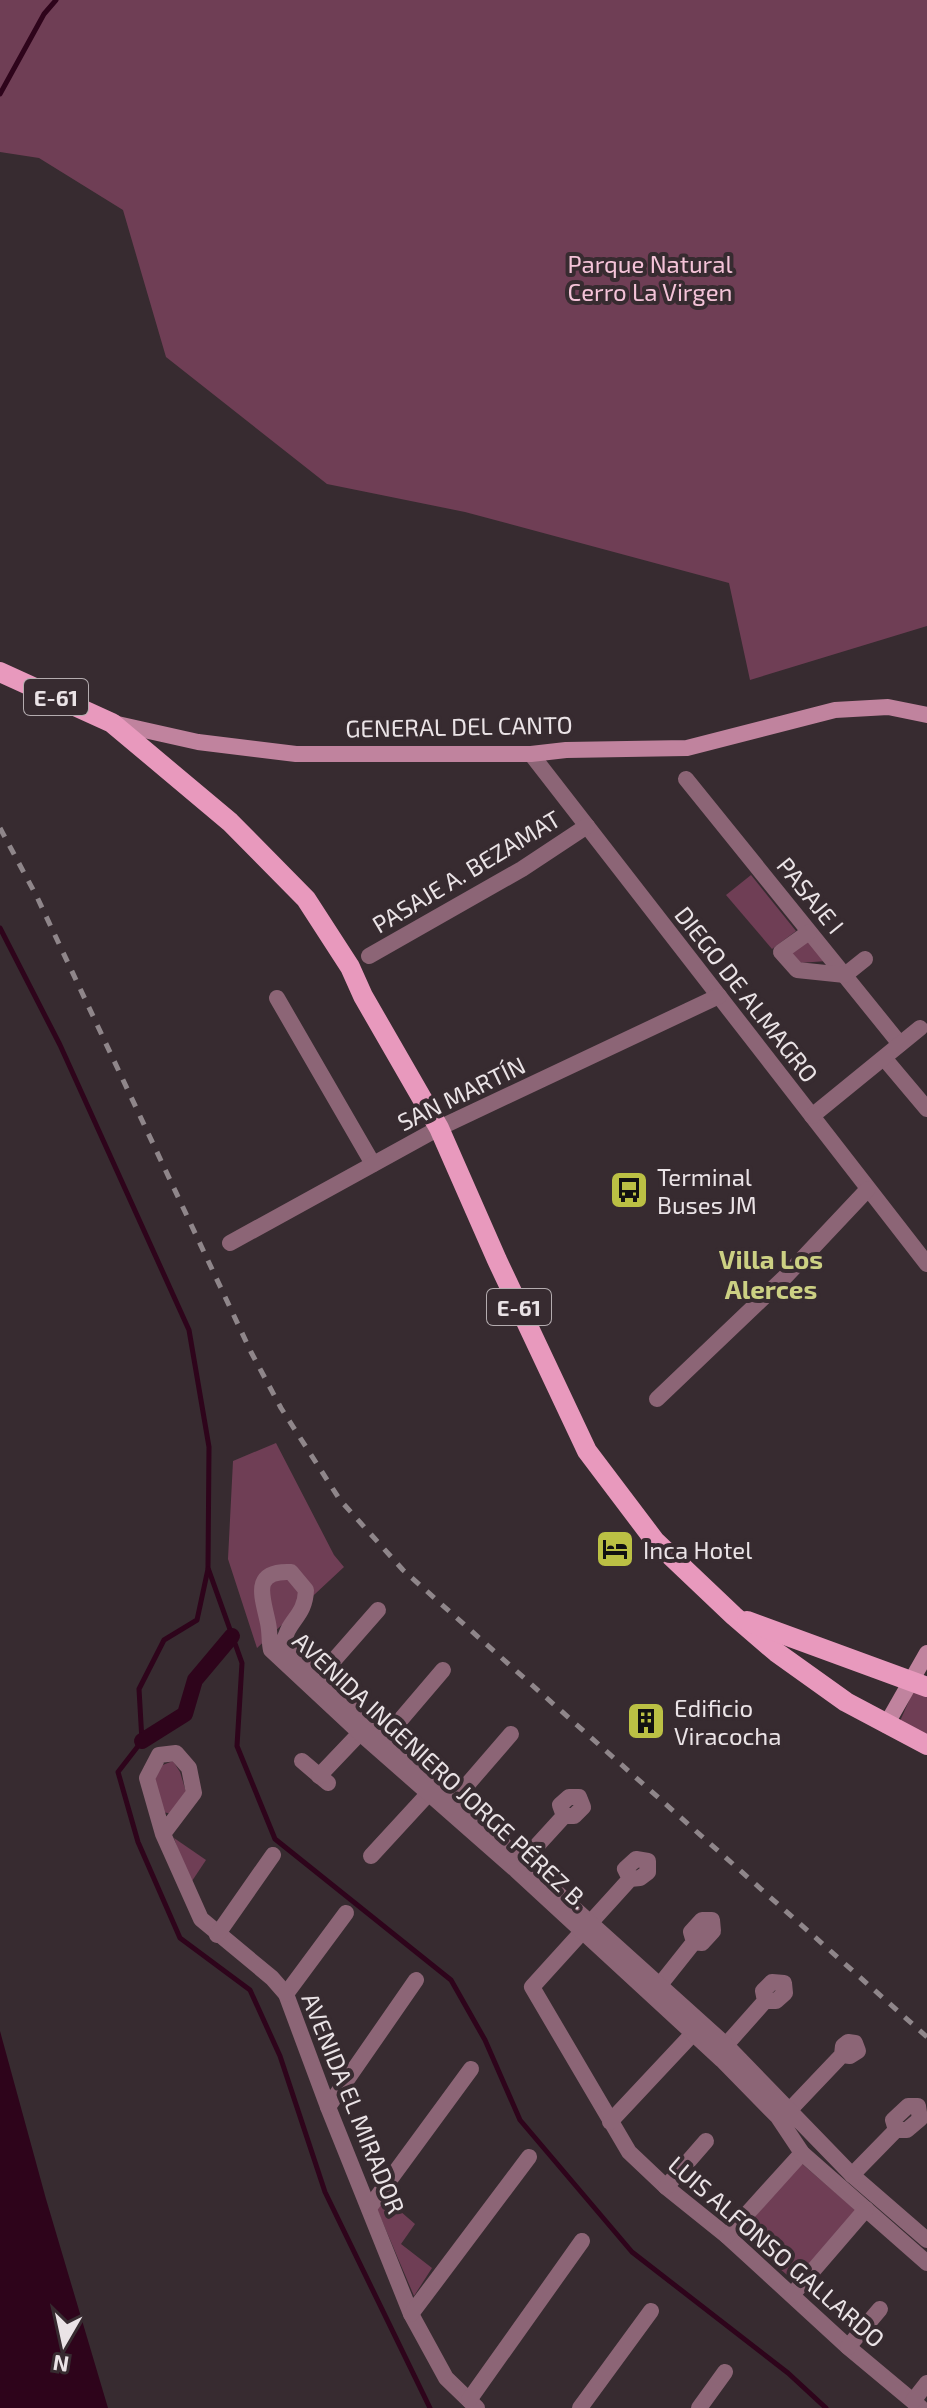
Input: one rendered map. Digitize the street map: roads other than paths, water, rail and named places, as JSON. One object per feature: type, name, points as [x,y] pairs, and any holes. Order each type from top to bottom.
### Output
[{"type":"main road","name":"GENERAL DEL CANTO","points":[[0,672],[112,723],[198,742],[296,754],[531,754],[566,750],[687,748],[835,710],[888,707],[927,715]]},
{"type":"main road","name":"E-61","points":[[112,723],[230,822],[306,899],[350,967],[363,996],[439,1128],[587,1451],[655,1541],[734,1616],[787,1660],[846,1702],[927,1745]]},
{"type":"main road","name":"E-61","points":[[734,1616],[920,1684]]},
{"type":"main road","points":[[886,1725],[920,1684],[927,1653]]},
{"type":"street","name":"DIEGO DE ALMAGRO","points":[[531,754],[927,1264]]},
{"type":"street","name":"PASAJE I","points":[[686,779],[900,1044]]},
{"type":"street","name":"PASAJE A. BEZAMAT","points":[[369,956],[522,869],[587,826]]},
{"type":"street","name":"PASAJE I","points":[[809,932],[781,952],[797,970],[845,975]]},
{"type":"street","points":[[845,975],[865,959]]},
{"type":"street","name":"SAN MARTÍN","points":[[230,1243],[439,1128],[719,996]]},
{"type":"street","points":[[277,998],[373,1164]]},
{"type":"street","points":[[812,1116],[920,1028]]},
{"type":"street","points":[[884,1058],[927,1109]]},
{"type":"street","points":[[657,1399],[786,1276],[868,1189]]},
{"type":"street","name":"AVENIDA INGENIERO JORGE PÉREZ B.","points":[[922,2238],[866,2209],[802,2153],[785,2115],[726,2045],[696,2029],[585,1927],[360,1733],[314,1682],[283,1646],[290,1624],[301,1614],[305,1604],[303,1583],[291,1572],[279,1571],[267,1578],[261,1586],[271,1650],[314,1682],[385,1738],[522,1862],[585,1927],[659,1986],[696,2029],[722,2060],[785,2115],[922,2238],[927,2263]]},
{"type":"street","points":[[314,1682],[378,1610]]},
{"type":"street","points":[[385,1738],[443,1670]]},
{"type":"street","points":[[302,1761],[324,1779],[360,1733]]},
{"type":"street","points":[[371,1856],[429,1793],[454,1800],[511,1734]]},
{"type":"street","points":[[522,1862],[564,1816]]},
{"type":"street","name":"AVENIDA EL MIRADOR","points":[[163,1834],[201,1919],[272,1978],[286,1994],[411,2314],[446,2378],[473,2404]]},
{"type":"street","points":[[217,1935],[273,1855]]},
{"type":"street","points":[[585,1927],[630,1879]]},
{"type":"street","points":[[286,1994],[346,1913]]},
{"type":"street","name":"LUIS ALFONSO GALLARDO","points":[[585,1927],[532,1987],[629,2152],[666,2187],[727,2236],[848,2347],[917,2404]]},
{"type":"street","points":[[659,1986],[694,1942]]},
{"type":"street","points":[[328,2107],[416,1980]]},
{"type":"street","points":[[726,2045],[765,2001]]},
{"type":"street","points":[[610,2122],[696,2029]]},
{"type":"street","points":[[785,2115],[842,2055]]},
{"type":"street","points":[[369,2208],[471,2069]]},
{"type":"street","points":[[852,2175],[896,2130]]},
{"type":"street","points":[[666,2187],[706,2141]]},
{"type":"street","points":[[727,2236],[802,2153]]},
{"type":"street","points":[[411,2314],[529,2157]]},
{"type":"street","points":[[792,2295],[866,2209]]},
{"type":"street","points":[[473,2404],[582,2241]]},
{"type":"street","points":[[848,2347],[880,2309]]},
{"type":"street","points":[[580,2408],[651,2311]]},
{"type":"street","points":[[699,2408],[725,2372]]},
{"type":"street","points":[[917,2404],[927,2383]]},
{"type":"waterway","points":[[0,94],[44,14],[56,0]]},
{"type":"waterway","points":[[0,928],[60,1045],[189,1330],[209,1447],[208,1568],[242,1663],[237,1746],[275,1839],[451,1980],[485,2040],[520,2120],[632,2252],[788,2373],[826,2408]]},
{"type":"waterway","points":[[208,1569],[197,1620],[164,1640],[139,1689],[142,1741],[118,1772],[138,1842],[180,1938],[250,1990],[280,2056],[325,2192],[430,2408]]},
{"type":"waterway","points":[[142,1741],[185,1714],[195,1680],[232,1636]]},
{"type":"railway","points":[[0,828],[37,897],[251,1352],[281,1408],[340,1500],[403,1570],[927,2037]]},
{"type":"place","name":"Terminal Buses JM","points":[[629,1190]]},
{"type":"place","name":"Inca Hotel","points":[[615,1549]]},
{"type":"place","name":"Edificio Viracocha","points":[[646,1721]]},
{"type":"district","name":"Villa Los Alerces","points":[[771,1273]]},
{"type":"park label","name":"Parque Natural Cerro La Virgen","points":[[650,277]]}]
